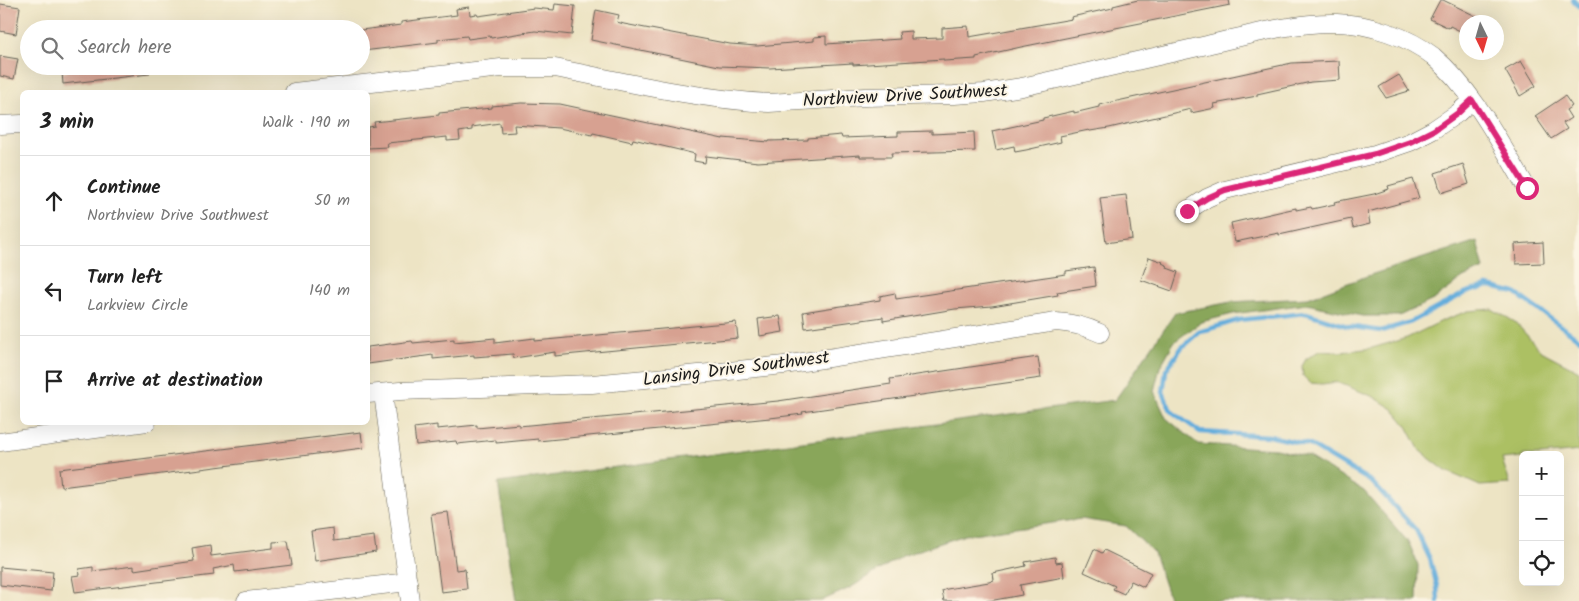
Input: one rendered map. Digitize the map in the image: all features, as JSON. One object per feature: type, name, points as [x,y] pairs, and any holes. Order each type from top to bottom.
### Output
[{"type":"street","name":"Northview Drive Southwest","points":[[311,90],[501,68],[534,67],[556,68],[699,97],[734,101],[769,103],[865,97],[984,93],[1022,87],[1260,33],[1318,24],[1338,23],[1357,25],[1386,32],[1412,43],[1431,55],[1447,69],[1472,100],[1527,188]]},
{"type":"street","points":[[1187,211],[1207,198],[1225,190],[1375,154],[1410,142],[1434,130],[1458,113],[1472,100]]},
{"type":"street","points":[[0,125],[20,124]]},
{"type":"street","name":"Lansing Drive Southwest","points":[[375,394],[592,384],[720,372],[784,365],[1056,322],[1069,322],[1085,326],[1100,333]]},
{"type":"street","points":[[375,394],[410,601]]},
{"type":"street","points":[[0,442],[125,425]]},
{"type":"street","points":[[246,601],[408,582]]},
{"type":"green space","points":[[1477,241],[1484,269],[1463,278],[1435,299],[1399,316],[1362,316],[1307,304],[1233,314],[1201,322],[1174,342],[1160,367],[1154,391],[1166,418],[1198,444],[1276,449],[1309,457],[1364,491],[1409,543],[1418,565],[1417,601],[1170,601],[1154,553],[1126,526],[1081,519],[965,535],[902,556],[850,588],[821,601],[725,601],[722,598],[664,601],[516,601],[498,483],[1115,400],[1175,313],[1231,302],[1308,298],[1367,276]]},
{"type":"green space","points":[[1492,309],[1515,322],[1541,351],[1579,371],[1579,451],[1564,453],[1564,451],[1519,451],[1519,457],[1502,459],[1510,484],[1480,486],[1446,471],[1420,451],[1407,426],[1393,409],[1374,397],[1337,382],[1310,383],[1303,376],[1302,366],[1306,359],[1319,351],[1341,352],[1372,348],[1407,338],[1468,311]]},
{"type":"building","points":[[1138,0],[1229,0],[1230,5],[1021,47],[976,57],[976,59],[944,61],[944,59],[770,68],[719,66],[591,40],[596,10],[619,15],[617,22],[624,24],[730,44],[757,46],[814,41],[814,37],[826,36],[826,44],[900,39],[899,32],[911,31],[911,39],[942,38],[942,28],[968,26],[969,37],[1072,19],[1071,17],[1113,8],[1113,6]]},
{"type":"building","points":[[1440,0],[1474,15],[1459,15],[1459,30],[1430,19]]},
{"type":"building","points":[[0,4],[20,7],[16,34],[0,31]]},
{"type":"building","points":[[555,4],[575,6],[572,35],[535,31],[491,38],[490,36],[468,39],[467,36],[438,39],[438,42],[370,50],[370,29],[401,25],[401,22],[457,15],[456,9],[469,7],[470,15],[477,14],[478,16],[534,8],[554,10]]},
{"type":"building","points":[[0,56],[18,59],[14,79],[0,76]]},
{"type":"building","points":[[1339,61],[1340,80],[1311,82],[1257,94],[1257,96],[1214,104],[1215,108],[1191,113],[1191,109],[1109,128],[1060,136],[1061,142],[1026,150],[1015,152],[1014,146],[996,150],[992,131],[1074,111],[1074,113],[1099,107],[1099,105],[1292,63]]},
{"type":"building","points":[[1521,61],[1536,86],[1520,96],[1505,70]]},
{"type":"building","points":[[62,75],[140,75],[63,84]]},
{"type":"building","points":[[1399,75],[1409,91],[1386,98],[1379,87]]},
{"type":"building","points":[[1565,96],[1572,106],[1566,110],[1571,118],[1563,123],[1567,129],[1551,139],[1535,116]]},
{"type":"building","points":[[521,103],[560,104],[723,139],[769,142],[808,140],[808,138],[841,135],[842,138],[898,136],[898,132],[932,131],[932,134],[974,132],[975,151],[891,153],[892,157],[860,157],[860,155],[758,162],[706,156],[705,163],[694,161],[695,154],[633,139],[632,142],[559,128],[514,125],[515,132],[501,133],[500,123],[472,127],[472,130],[459,132],[460,140],[447,141],[447,137],[387,143],[388,147],[370,148],[370,127],[375,126],[374,122],[492,108],[492,106]]},
{"type":"building","points":[[1463,164],[1469,184],[1441,193],[1435,173]]},
{"type":"building","points":[[1413,179],[1419,198],[1368,212],[1370,224],[1353,228],[1351,219],[1279,235],[1279,233],[1235,242],[1231,223],[1296,208],[1296,210],[1311,207],[1312,209],[1335,204],[1334,202],[1374,194],[1389,189],[1388,186]]},
{"type":"building","points":[[1126,195],[1132,239],[1106,243],[1100,198]]},
{"type":"building","points":[[1543,242],[1544,263],[1516,264],[1515,244]]},
{"type":"building","points":[[1149,257],[1163,262],[1168,266],[1167,268],[1178,272],[1172,291],[1141,280]]},
{"type":"building","points":[[1094,267],[1096,286],[1057,292],[1058,295],[883,321],[883,317],[805,328],[803,312],[880,300],[880,296],[895,293],[896,299],[1066,274],[1066,271]]},
{"type":"building","points":[[780,316],[783,332],[760,336],[758,319]]},
{"type":"building","points":[[736,322],[738,338],[555,356],[555,352],[514,358],[513,354],[433,359],[433,355],[370,364],[370,347],[412,341],[413,343],[454,339],[454,342],[495,338],[495,343],[535,338],[535,341]]},
{"type":"building","points":[[1038,357],[1041,378],[802,412],[803,414],[538,441],[538,439],[496,443],[496,440],[457,444],[456,441],[416,445],[414,428],[437,425],[437,429],[477,425],[477,428],[519,424],[519,426],[778,401],[891,384],[890,379]]},
{"type":"building","points":[[361,432],[363,448],[61,487],[59,469]]},
{"type":"building","points":[[448,512],[456,570],[465,569],[467,589],[441,592],[431,514]]},
{"type":"building","points":[[333,528],[334,541],[374,536],[376,552],[315,561],[311,531]]},
{"type":"building","points":[[288,541],[292,565],[235,572],[234,565],[213,569],[214,575],[75,592],[72,576],[80,575],[79,569],[93,567],[93,571],[134,566],[134,570],[194,561],[192,548],[210,545],[211,556],[273,548],[273,542]]},
{"type":"building","points":[[1094,549],[1102,553],[1104,550],[1151,573],[1144,587],[1131,581],[1124,594],[1113,589],[1115,586],[1084,572]]},
{"type":"building","points":[[1055,557],[1056,563],[1062,562],[1064,577],[1020,585],[1022,595],[989,601],[944,601],[942,591],[947,589],[989,582],[994,580],[993,573],[1026,566],[1025,562]]},
{"type":"building","points":[[0,567],[53,572],[51,591],[0,585]]},
{"type":"waterway","points":[[1573,0],[1579,6]]},
{"type":"waterway","points":[[1438,601],[1437,586],[1430,559],[1416,530],[1372,482],[1310,445],[1269,436],[1200,432],[1171,411],[1163,392],[1166,370],[1182,347],[1199,332],[1239,320],[1306,313],[1347,326],[1381,331],[1411,322],[1465,293],[1488,286],[1515,293],[1579,339]]},
{"type":"route","points":[[1187,211],[1207,198],[1225,190],[1375,154],[1410,142],[1434,130],[1458,113],[1472,100],[1527,188]]}]
